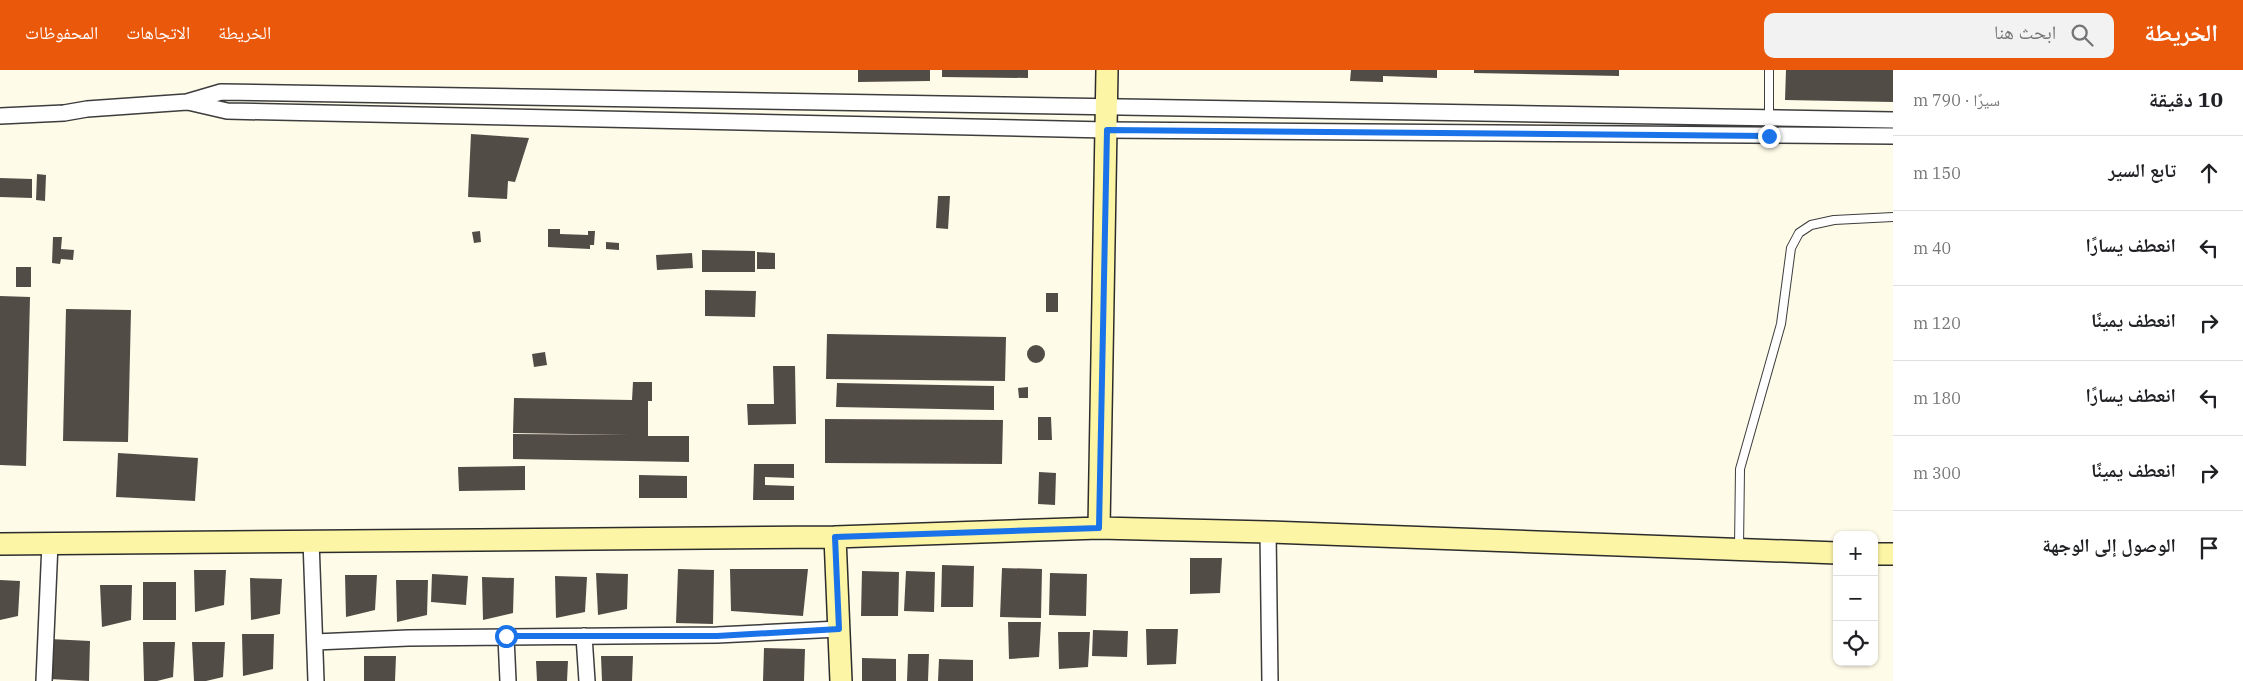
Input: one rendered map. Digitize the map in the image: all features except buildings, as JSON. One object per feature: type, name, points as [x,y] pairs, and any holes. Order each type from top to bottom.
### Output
[{"type":"street","points":[[1099,528],[1107,70]]},
{"type":"street","points":[[0,116],[64,114],[87,109],[187,102],[220,92],[1893,120]]},
{"type":"street","points":[[187,102],[227,111],[1107,130],[1893,136]]},
{"type":"street","points":[[0,544],[835,537],[1099,528],[1268,532],[1833,553]]},
{"type":"street","points":[[1268,532],[1270,681]]},
{"type":"street","points":[[835,537],[842,681]]},
{"type":"street","points":[[311,540],[316,681]]},
{"type":"street","points":[[44,681],[50,543]]},
{"type":"street","points":[[1878,554],[1893,554]]},
{"type":"street","points":[[315,642],[506,636],[717,636],[839,629]]},
{"type":"street","points":[[506,636],[508,681]]},
{"type":"street","points":[[584,636],[587,681]]},
{"type":"lane","points":[[1769,70],[1769,136]]},
{"type":"lane","points":[[1739,550],[1740,470],[1781,324],[1792,248],[1799,233],[1811,224],[1834,220],[1893,217]]},
{"type":"route","points":[[506,636],[717,636],[839,629],[835,537],[1099,528],[1107,130],[1769,136]]}]
